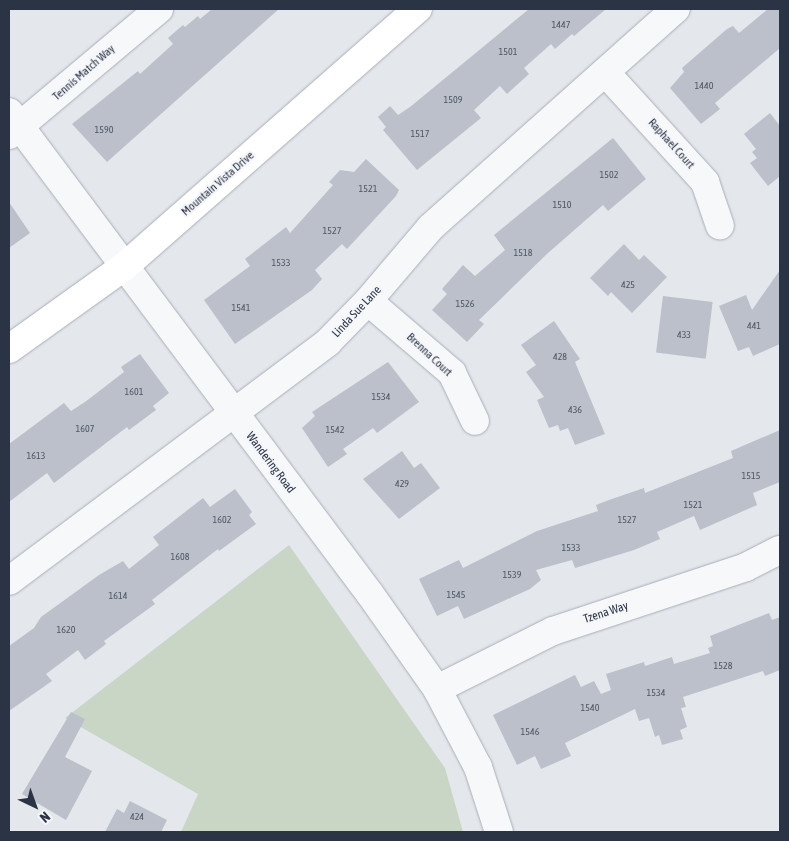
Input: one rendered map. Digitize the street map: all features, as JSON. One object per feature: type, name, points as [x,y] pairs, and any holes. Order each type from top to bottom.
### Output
[{"type":"main road","name":"Mountain Vista Drive","points":[[9,349],[125,266],[418,9]]},
{"type":"street","name":"Tennis Match Way","points":[[13,124],[159,9]]},
{"type":"street","name":"Linda Sue Lane","points":[[9,581],[328,342],[368,301],[430,227],[676,9]]},
{"type":"street","name":"Raphael Court","points":[[605,72],[705,182],[720,226]]},
{"type":"street","name":"Wandering Road","points":[[13,124],[125,266],[233,414],[370,594],[437,689],[478,767],[499,832]]},
{"type":"street","name":"Brenna Court","points":[[368,301],[452,374],[475,421]]},
{"type":"street","name":"Tzena Way","points":[[437,689],[553,630],[746,567],[780,550]]},
{"type":"green space","points":[[289,545],[445,768],[463,832],[181,832],[198,794],[65,718]]},
{"type":"building","points":[[212,9],[279,9],[107,162],[72,124],[138,71],[140,74],[173,44],[168,38],[183,25],[185,27],[198,16],[200,19]]},
{"type":"building","points":[[529,9],[606,9],[555,49],[551,44],[524,68],[529,74],[507,94],[500,86],[474,110],[481,118],[417,170],[383,130],[386,127],[378,117],[390,106],[398,115],[410,107]]},
{"type":"building","points":[[768,9],[780,9],[780,48],[715,103],[720,109],[701,124],[670,88],[684,72],[682,68],[727,29],[733,26],[739,33]]},
{"type":"building","points":[[770,113],[780,126],[780,176],[768,186],[750,163],[757,158],[752,152],[756,149],[744,134]]},
{"type":"building","points":[[613,138],[646,179],[608,211],[603,205],[548,253],[479,320],[484,324],[467,342],[432,310],[447,294],[442,289],[463,265],[475,276],[505,250],[494,235]]},
{"type":"building","points":[[366,159],[399,190],[396,196],[347,249],[342,244],[315,270],[322,279],[312,290],[235,344],[204,300],[250,266],[245,259],[286,227],[290,233],[333,185],[329,182],[340,170],[354,172]]},
{"type":"building","points":[[9,202],[30,233],[9,248]]},
{"type":"building","points":[[624,244],[639,260],[644,255],[667,277],[632,313],[611,292],[608,296],[590,278]]},
{"type":"building","points":[[780,270],[780,344],[753,356],[749,347],[738,351],[719,306],[746,295],[752,310]]},
{"type":"building","points":[[663,296],[713,302],[706,359],[656,353]]},
{"type":"building","points":[[554,321],[580,359],[575,362],[605,434],[575,445],[568,428],[560,431],[558,425],[549,428],[537,400],[544,397],[526,372],[536,365],[521,345]]},
{"type":"building","points":[[140,354],[169,393],[153,406],[156,410],[129,430],[127,427],[54,483],[47,473],[9,502],[9,444],[64,403],[71,411],[85,402],[124,372],[121,367]]},
{"type":"building","points":[[388,362],[419,402],[377,433],[373,428],[343,449],[347,454],[328,467],[302,428],[315,416],[312,412]]},
{"type":"building","points":[[780,430],[780,482],[753,493],[757,505],[700,530],[694,516],[657,532],[660,539],[634,550],[575,568],[572,560],[536,570],[541,580],[530,589],[464,619],[458,606],[437,616],[419,579],[459,560],[463,568],[537,531],[598,511],[596,505],[644,488],[645,493],[733,458],[731,451]]},
{"type":"building","points":[[402,451],[414,468],[421,463],[440,488],[399,519],[363,479]]},
{"type":"building","points":[[235,489],[252,512],[249,515],[256,524],[219,551],[218,549],[152,600],[155,604],[104,641],[106,644],[85,660],[78,650],[46,674],[52,681],[9,711],[9,646],[34,628],[41,617],[99,575],[123,561],[129,569],[159,545],[153,537],[203,498],[210,507]]},
{"type":"building","points":[[769,613],[772,620],[780,617],[780,670],[765,676],[763,671],[683,697],[686,707],[681,708],[687,727],[680,730],[683,739],[662,745],[659,735],[655,737],[649,718],[639,721],[635,709],[565,743],[571,756],[541,769],[535,756],[517,765],[493,715],[575,675],[581,687],[594,681],[601,694],[611,690],[606,674],[644,662],[645,666],[672,657],[674,664],[710,653],[708,648],[713,646],[710,636]]},
{"type":"building","points":[[71,712],[85,719],[65,757],[92,771],[66,820],[22,794]]},
{"type":"building","points":[[130,801],[167,820],[161,832],[105,832],[117,809],[124,813]]}]
